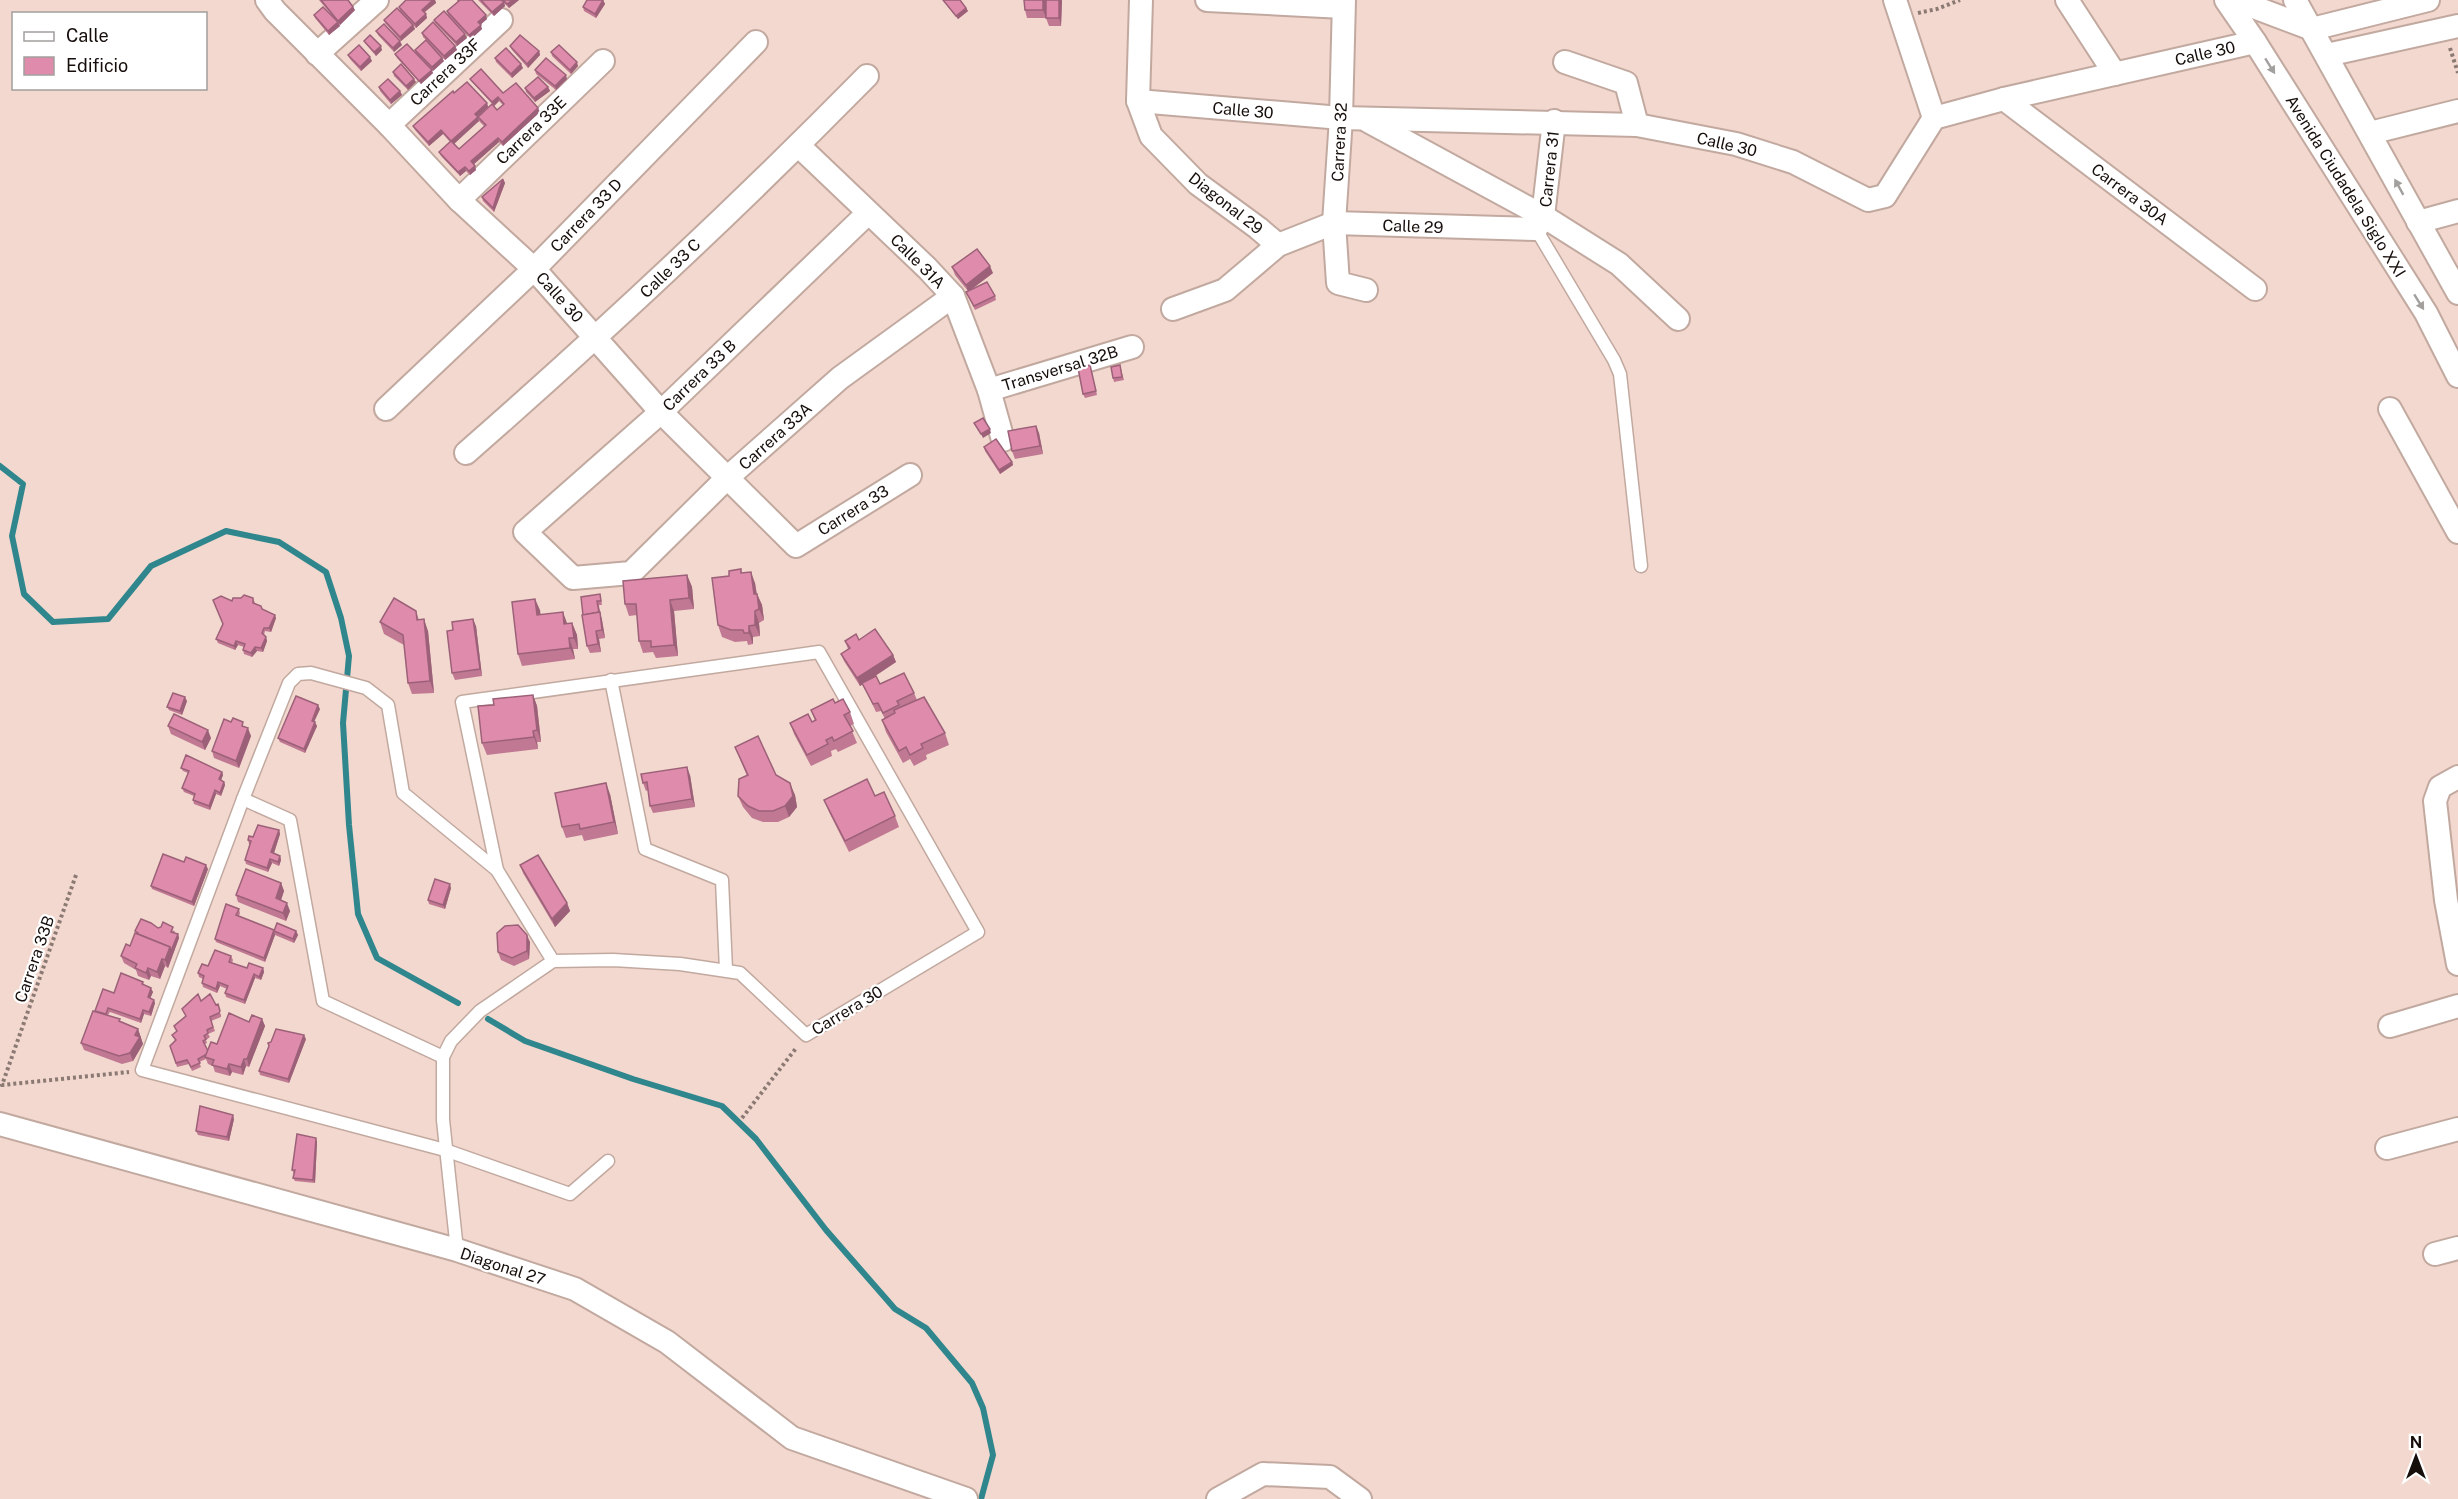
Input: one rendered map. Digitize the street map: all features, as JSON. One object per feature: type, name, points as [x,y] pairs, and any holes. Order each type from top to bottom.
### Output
[{"type":"street","name":"Calle 30","points":[[267,0],[459,200],[534,269],[661,412],[796,546]]},
{"type":"street","points":[[317,54],[377,0]]},
{"type":"street","points":[[1138,101],[1141,0]]},
{"type":"street","points":[[1207,0],[1344,3]]},
{"type":"street","points":[[2067,0],[2115,74]]},
{"type":"street","name":"Avenida Ciudadela Siglo XXI","points":[[2226,0],[2255,42],[2426,313],[2458,376]]},
{"type":"street","points":[[2235,0],[2312,29],[2428,0]]},
{"type":"street","points":[[2295,0],[2418,222],[2452,269],[2458,294]]},
{"type":"street","name":"Carrera 32","points":[[1344,3],[1352,118],[1334,223],[1338,283],[1366,290]]},
{"type":"street","points":[[1898,8],[1934,118]]},
{"type":"street","name":"Carrera 33F","points":[[389,125],[501,20]]},
{"type":"street","points":[[2327,55],[2458,26]]},
{"type":"street","name":"Carrera 33 D","points":[[386,409],[534,269],[756,42]]},
{"type":"street","name":"Calle 30","points":[[1138,101],[1352,118],[1554,121],[1637,125],[1736,144],[1793,162],[1868,200],[1885,196],[1934,118],[2004,99],[2255,42]]},
{"type":"street","name":"Carrera 33E","points":[[459,200],[603,61]]},
{"type":"street","points":[[1565,62],[1626,83],[1637,125]]},
{"type":"street","name":"Calle 33 C","points":[[466,453],[597,338],[799,146],[867,76]]},
{"type":"street","name":"Carrera 30A","points":[[2004,99],[2256,289]]},
{"type":"street","name":"Diagonal 29","points":[[1138,101],[1151,136],[1198,184],[1278,245]]},
{"type":"street","points":[[2370,134],[2458,111]]},
{"type":"street","points":[[1352,118],[1540,223],[1619,264],[1678,319]]},
{"type":"street","name":"Carrera 31","points":[[1540,223],[1554,121]]},
{"type":"street","name":"Calle 31A","points":[[799,146],[927,268],[953,296],[989,390],[1003,440]]},
{"type":"street","points":[[2418,222],[2458,211]]},
{"type":"street","name":"Carrera 33 B","points":[[525,532],[661,412],[868,213]]},
{"type":"street","name":"Calle 29","points":[[1173,309],[1225,290],[1278,245],[1334,223],[1540,223]]},
{"type":"street","name":"Carrera 33A","points":[[525,532],[573,578],[631,573],[727,478],[840,378],[953,296]]},
{"type":"street","name":"Transversal 32B","points":[[989,390],[1132,347]]},
{"type":"street","points":[[2390,409],[2458,532]]},
{"type":"street","name":"Carrera 33","points":[[796,546],[910,475]]},
{"type":"street","points":[[2449,782],[2435,801],[2452,898],[2458,964]]},
{"type":"street","points":[[2390,1026],[2458,1006]]},
{"type":"street","name":"Diagonal 27","points":[[0,1124],[457,1250],[575,1289],[667,1342],[792,1438],[965,1499]]},
{"type":"street","points":[[2387,1148],[2458,1129]]},
{"type":"street","points":[[2435,1254],[2458,1248]]},
{"type":"street","points":[[1218,1499],[1263,1474],[1330,1477],[1360,1499]]},
{"type":"lane","points":[[1540,223],[1620,374],[1641,566]]},
{"type":"lane","name":"Carrera 30","points":[[611,680],[819,652],[978,932],[806,1035]]},
{"type":"lane","points":[[553,961],[497,870],[403,793],[388,705],[366,688],[311,673],[298,674],[289,683],[243,799],[142,1070],[445,1150],[570,1194],[608,1161]]},
{"type":"lane","points":[[497,870],[462,702],[611,680],[645,849],[722,880],[726,970]]},
{"type":"lane","points":[[243,799],[290,820],[323,1001],[443,1057]]},
{"type":"lane","points":[[457,1250],[445,1150],[443,1057],[451,1041],[480,1011],[553,961],[613,960],[740,973],[806,1035]]},
{"type":"path","points":[[1898,8],[1937,9],[1960,0]]},
{"type":"path","name":"Carrera 33B","points":[[76,875],[2,1085],[142,1070]]},
{"type":"path","name":"Carrera 30","points":[[742,1118],[806,1035]]},
{"type":"building","points":[[321,0],[348,0],[353,7],[338,21]]},
{"type":"building","points":[[406,0],[433,0],[422,10],[426,14],[415,24],[399,7]]},
{"type":"building","points":[[458,0],[472,0],[486,15],[478,22],[481,25],[469,35],[447,11]]},
{"type":"building","points":[[481,0],[501,0],[504,2],[492,12]]},
{"type":"building","points":[[587,0],[603,0],[595,14],[583,7]]},
{"type":"building","points":[[943,0],[960,0],[966,8],[956,16]]},
{"type":"building","points":[[1024,0],[1043,0],[1043,10],[1025,10]]},
{"type":"building","points":[[1046,0],[1059,0],[1059,18],[1046,18]]},
{"type":"building","points":[[323,7],[338,22],[328,31],[314,15]]},
{"type":"building","points":[[397,8],[413,25],[400,37],[384,20]]},
{"type":"building","points":[[444,11],[465,34],[456,42],[434,20]]},
{"type":"building","points":[[433,22],[455,46],[444,56],[422,33]]},
{"type":"building","points":[[384,24],[400,41],[393,48],[376,31]]},
{"type":"building","points":[[370,35],[381,46],[374,52],[364,41]]},
{"type":"building","points":[[520,35],[539,51],[527,64],[510,46]]},
{"type":"building","points":[[426,40],[442,58],[432,67],[415,50]]},
{"type":"building","points":[[407,44],[432,70],[419,81],[395,54]]},
{"type":"building","points":[[359,45],[370,57],[360,67],[348,55]]},
{"type":"building","points":[[559,45],[577,62],[570,70],[551,52]]},
{"type":"building","points":[[506,48],[521,64],[511,74],[495,58]]},
{"type":"building","points":[[546,58],[566,75],[555,86],[535,70]]},
{"type":"building","points":[[401,64],[414,79],[406,86],[393,72]]},
{"type":"building","points":[[481,69],[503,93],[516,83],[538,108],[502,142],[498,138],[471,161],[475,166],[469,171],[465,167],[458,172],[439,152],[451,141],[459,149],[486,125],[478,117],[492,104],[497,110],[504,104],[498,97],[492,102],[470,79]]},
{"type":"building","points":[[538,77],[548,87],[534,98],[525,88]]},
{"type":"building","points":[[388,79],[400,91],[390,100],[379,87]]},
{"type":"building","points":[[467,82],[487,103],[475,114],[478,117],[451,141],[441,130],[428,142],[413,126],[453,91],[454,93]]},
{"type":"building","points":[[503,179],[499,189],[493,208],[482,197]]},
{"type":"building","points":[[977,249],[990,266],[966,285],[952,267]]},
{"type":"building","points":[[987,282],[995,296],[974,306],[966,292]]},
{"type":"building","points":[[1090,365],[1096,391],[1083,394],[1078,368]]},
{"type":"building","points":[[1120,365],[1122,377],[1113,378],[1111,367]]},
{"type":"building","points":[[983,418],[990,429],[981,434],[974,423]]},
{"type":"building","points":[[1036,426],[1040,446],[1012,451],[1008,431]]},
{"type":"building","points":[[996,439],[1012,462],[999,470],[984,447]]},
{"type":"building","points":[[741,569],[741,573],[751,572],[759,609],[755,611],[755,625],[749,626],[749,633],[718,625],[712,578],[729,576],[729,571]]},
{"type":"building","points":[[687,575],[689,598],[670,600],[674,645],[651,647],[651,641],[639,641],[636,604],[625,604],[623,581]]},
{"type":"building","points":[[600,594],[601,601],[597,601],[599,612],[583,615],[581,597]]},
{"type":"building","points":[[244,595],[253,598],[253,603],[275,615],[269,628],[264,628],[262,633],[266,637],[261,648],[255,647],[251,653],[243,650],[245,644],[236,641],[234,646],[216,639],[223,624],[213,600],[221,596],[232,601],[233,598],[241,598]]},
{"type":"building","points":[[394,598],[416,611],[417,620],[424,619],[430,681],[408,683],[403,635],[380,622]]},
{"type":"building","points":[[535,599],[537,615],[563,612],[564,624],[572,623],[574,638],[569,638],[570,648],[518,654],[512,602]]},
{"type":"building","points":[[600,612],[602,630],[596,631],[598,644],[587,646],[582,615]]},
{"type":"building","points":[[473,619],[480,669],[452,673],[447,631],[453,630],[452,622]]},
{"type":"building","points":[[875,629],[893,655],[857,678],[841,654],[850,648],[845,641],[856,634],[859,640]]},
{"type":"building","points":[[904,673],[914,693],[897,701],[899,705],[883,713],[878,703],[873,704],[862,683],[876,676],[880,684]]},
{"type":"building","points":[[173,693],[185,697],[180,711],[167,707]]},
{"type":"building","points":[[533,695],[537,730],[533,731],[534,737],[482,743],[478,706],[494,705],[493,699]]},
{"type":"building","points":[[296,696],[318,705],[312,721],[315,722],[304,749],[278,738]]},
{"type":"building","points":[[924,697],[945,733],[921,744],[923,748],[910,755],[906,747],[899,751],[882,720],[895,713],[894,710]]},
{"type":"building","points":[[833,699],[835,703],[843,699],[850,712],[844,715],[853,731],[834,741],[832,737],[826,740],[828,744],[807,755],[790,723],[808,714],[812,722],[816,720],[811,710]]},
{"type":"building","points":[[174,714],[208,730],[202,742],[168,726]]},
{"type":"building","points":[[233,718],[243,722],[242,726],[248,728],[236,761],[212,751],[224,719],[231,722]]},
{"type":"building","points":[[758,736],[776,775],[790,783],[793,796],[785,806],[773,811],[759,811],[748,806],[738,796],[739,779],[748,775],[735,747]]},
{"type":"building","points":[[186,755],[222,772],[219,779],[224,782],[220,793],[215,790],[209,806],[193,800],[195,794],[182,788],[189,771],[181,768]]},
{"type":"building","points":[[687,767],[692,799],[650,806],[647,782],[643,783],[641,774]]},
{"type":"building","points":[[867,779],[875,796],[884,792],[895,816],[845,841],[824,800]]},
{"type":"building","points":[[606,783],[614,822],[580,829],[579,824],[562,827],[555,793]]},
{"type":"building","points":[[258,825],[279,830],[271,852],[280,856],[278,862],[270,859],[267,868],[245,860],[251,841],[248,840],[249,836],[253,837]]},
{"type":"building","points":[[163,854],[184,862],[186,857],[206,865],[192,902],[151,886]]},
{"type":"building","points":[[538,855],[567,903],[552,919],[520,865]]},
{"type":"building","points":[[246,869],[281,883],[276,898],[287,903],[283,913],[236,895]]},
{"type":"building","points":[[435,879],[450,884],[443,905],[428,900]]},
{"type":"building","points":[[226,904],[239,909],[236,915],[274,930],[264,958],[215,939]]},
{"type":"building","points":[[141,919],[158,928],[163,922],[173,927],[171,932],[178,934],[171,951],[170,947],[135,931]]},
{"type":"building","points":[[277,923],[296,931],[293,939],[274,931]]},
{"type":"building","points":[[518,925],[527,935],[527,951],[512,958],[498,952],[497,933],[505,926]]},
{"type":"building","points":[[135,933],[170,947],[157,972],[148,968],[146,973],[135,968],[137,964],[121,956],[126,944],[130,946]]},
{"type":"building","points":[[215,950],[231,956],[229,962],[247,968],[249,963],[263,968],[259,977],[254,974],[244,1000],[225,993],[228,986],[218,982],[216,989],[202,983],[204,976],[198,973],[202,964],[208,966]]},
{"type":"building","points":[[121,973],[151,988],[148,997],[154,1000],[149,1012],[143,1010],[140,1019],[108,1008],[106,1014],[95,1011],[103,989],[114,993]]},
{"type":"building","points":[[198,994],[201,1001],[210,994],[216,1005],[218,1004],[220,1011],[210,1017],[213,1027],[207,1030],[208,1033],[204,1036],[206,1039],[203,1041],[208,1051],[207,1054],[198,1059],[200,1063],[191,1067],[187,1060],[176,1063],[170,1046],[176,1040],[172,1035],[177,1031],[174,1026],[186,1016],[182,1009]]},
{"type":"building","points":[[93,1011],[120,1019],[119,1021],[138,1029],[135,1035],[140,1037],[130,1053],[119,1056],[81,1043]]},
{"type":"building","points":[[229,1013],[249,1022],[252,1015],[262,1019],[247,1059],[244,1059],[241,1067],[229,1064],[227,1069],[212,1065],[214,1060],[205,1057],[211,1042],[217,1044]]},
{"type":"building","points":[[276,1029],[304,1035],[288,1079],[259,1071],[269,1046],[268,1043],[271,1042]]},
{"type":"building","points":[[200,1106],[233,1115],[227,1137],[196,1131]]},
{"type":"building","points":[[297,1134],[316,1138],[313,1180],[293,1178]]},
{"type":"waterway","points":[[0,466],[23,484],[12,536],[24,594],[53,622],[108,619],[151,566],[226,531],[279,542],[326,572],[341,618],[349,656],[343,723],[349,825],[358,914],[377,958],[458,1003]]},
{"type":"waterway","points":[[488,1019],[525,1041],[633,1079],[722,1106],[756,1139],[826,1230],[895,1309],[926,1328],[972,1383],[983,1408],[993,1455],[981,1499]]}]
